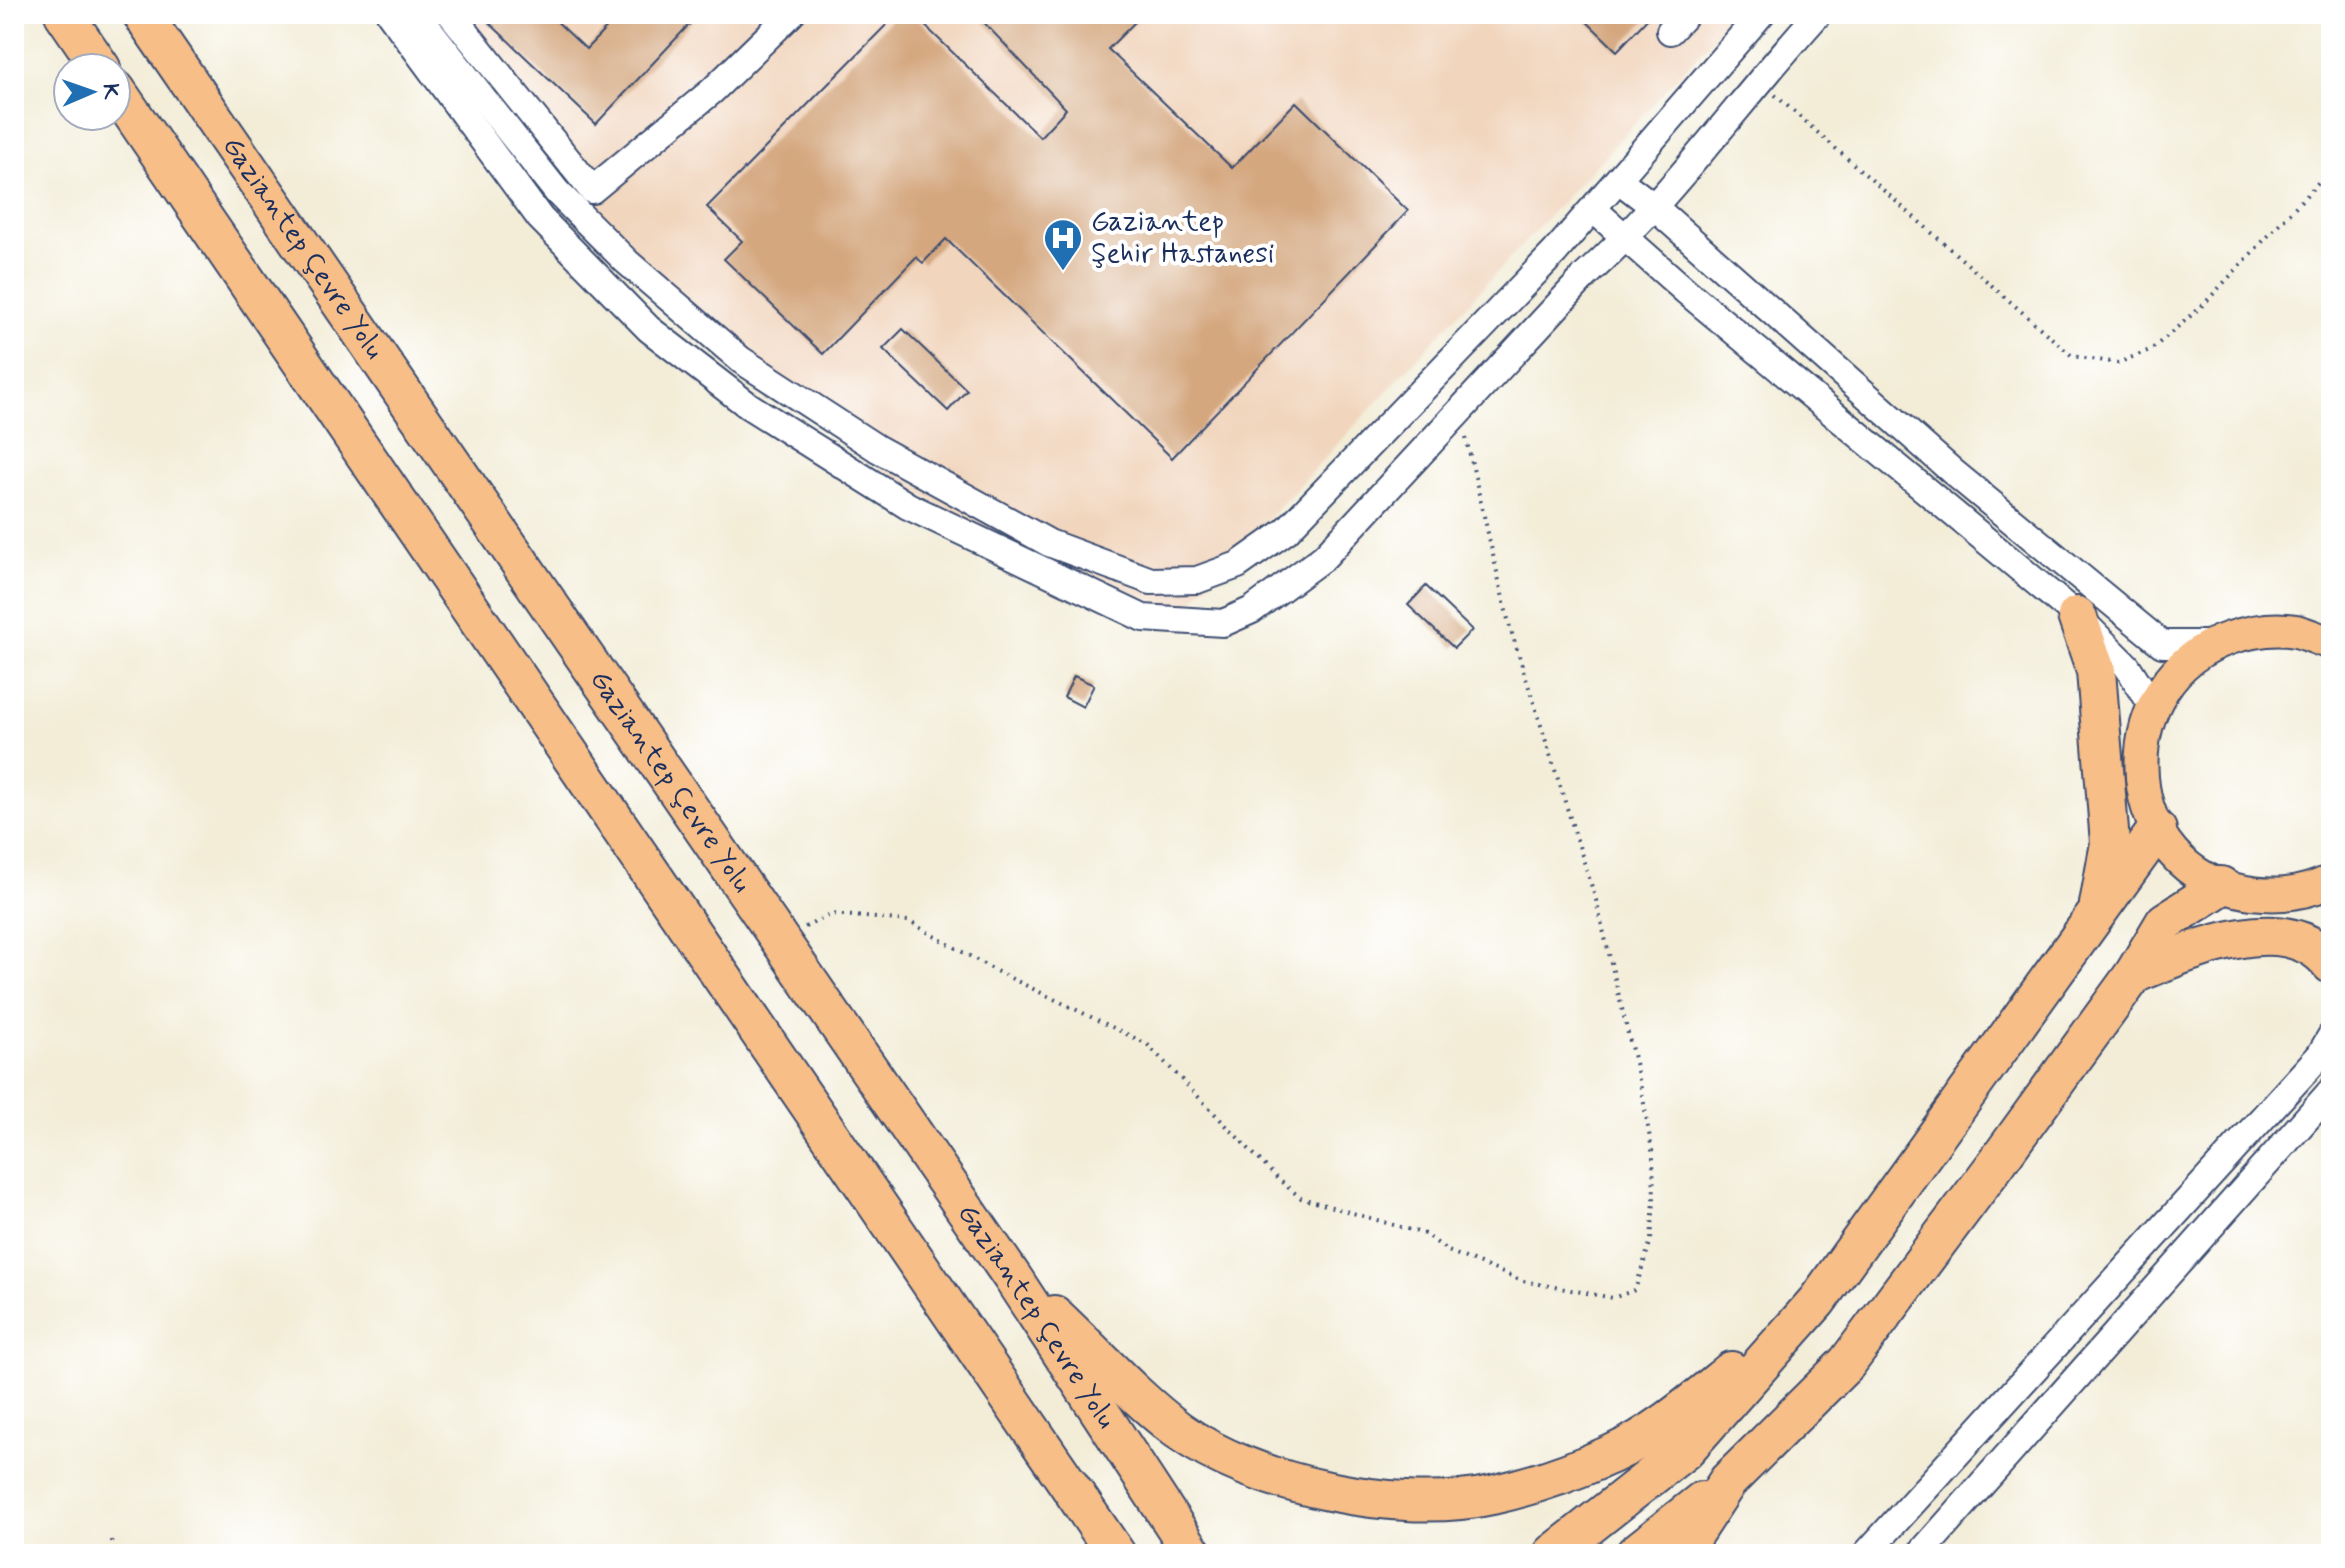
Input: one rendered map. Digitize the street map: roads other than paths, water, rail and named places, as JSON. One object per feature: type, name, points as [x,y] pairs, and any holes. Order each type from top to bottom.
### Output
[{"type":"highway","points":[[64,14],[90,52]]},
{"type":"highway","name":"Gaziantep Çevre Yolu","points":[[142,14],[1012,1277],[1193,1554]]},
{"type":"highway","points":[[132,113],[1116,1554]]},
{"type":"highway","points":[[2077,616],[2096,671],[2110,843],[2096,916]]},
{"type":"highway","points":[[1553,1554],[1685,1450],[1817,1301],[2157,830]]},
{"type":"highway","points":[[1635,1554],[1728,1481],[1847,1363],[2134,974],[2165,922],[2221,886]]},
{"type":"highway","points":[[2134,974],[2219,939],[2289,938],[2315,947],[2331,964]]},
{"type":"highway","points":[[1012,1277],[1179,1430],[1254,1471],[1342,1494],[1412,1501],[1490,1496],[1614,1454],[1679,1413],[1817,1301]]},
{"type":"highway","points":[[1680,1554],[1728,1481]]},
{"type":"main road","points":[[2327,888],[2264,896],[2221,886],[2184,863],[2157,830],[2142,789],[2140,746],[2152,705],[2177,669],[2212,644],[2253,631],[2296,631],[2331,643]]},
{"type":"street","points":[[390,14],[540,218],[649,329],[749,406],[908,506],[1143,618],[1223,623],[1252,610],[1324,557],[1585,276],[1627,239],[1758,80],[1818,14]]},
{"type":"street","points":[[417,14],[557,192],[627,262],[741,360],[878,449],[1049,543],[1151,581],[1197,580],[1238,565],[1286,531],[1593,209],[1723,54],[1761,14]]},
{"type":"street","points":[[451,14],[592,190],[712,91],[791,14]]},
{"type":"street","points":[[1619,180],[1653,206],[1953,472],[2162,644],[2212,644]]},
{"type":"street","points":[[1593,209],[2077,616],[2127,666],[2152,705]]},
{"type":"street","points":[[1866,1554],[2320,1055],[2331,1036]]},
{"type":"street","points":[[1920,1554],[2331,1091]]},
{"type":"place","name":"Gaziantep Şehir Hastanesi","points":[[1063,272]]}]
